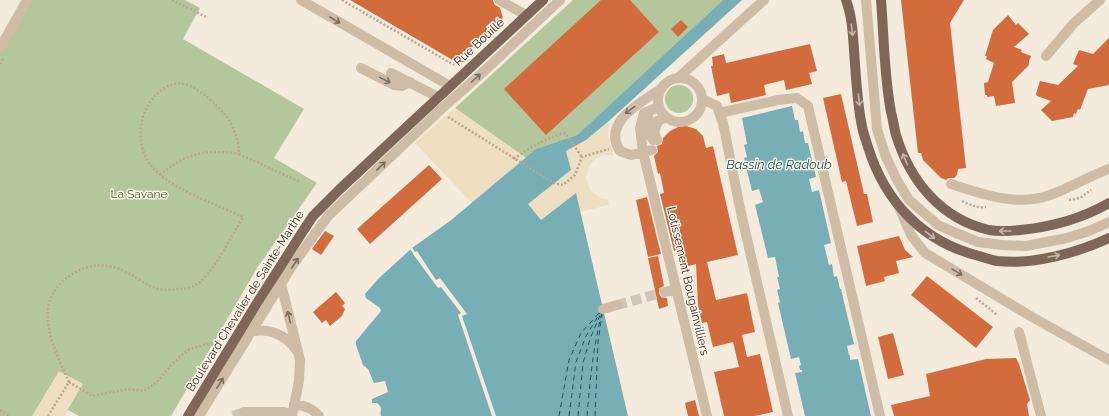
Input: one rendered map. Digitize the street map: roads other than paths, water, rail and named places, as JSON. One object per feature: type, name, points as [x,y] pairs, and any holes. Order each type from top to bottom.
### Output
[{"type":"main road","name":"Rue Bouillé","points":[[450,86],[542,0]]},
{"type":"main road","points":[[846,0],[852,24],[862,127],[875,166],[884,187],[912,220],[935,239],[964,252],[997,261],[1028,260],[1063,255],[1109,238]]},
{"type":"main road","points":[[881,0],[888,93],[896,134],[906,162],[914,176],[936,202],[955,216],[976,226],[990,230],[1006,231],[1054,225],[1076,219],[1109,203]]},
{"type":"main road","name":"Boulevard Chevalier de Sainte-Marthe","points":[[188,416],[305,228],[321,208],[450,86]]},
{"type":"street","points":[[0,48],[27,0]]},
{"type":"street","points":[[301,0],[450,86]]},
{"type":"street","points":[[499,0],[526,15]]},
{"type":"street","points":[[199,416],[281,284],[328,216],[560,0]]},
{"type":"street","points":[[652,146],[631,155],[620,151],[616,141],[616,128],[624,115],[672,80],[678,78],[764,0]]},
{"type":"street","points":[[860,0],[865,13],[869,36]]},
{"type":"street","points":[[866,0],[877,129],[886,157],[909,200],[938,225],[978,242],[1002,245],[1026,246],[1067,238],[1089,231],[1109,222]]},
{"type":"street","points":[[1046,56],[1074,23],[1100,0]]},
{"type":"street","points":[[361,68],[394,85],[402,86],[410,82]]},
{"type":"street","points":[[391,73],[438,97]]},
{"type":"street","points":[[662,88],[659,93],[662,112],[672,121],[686,121],[693,118],[701,107],[701,92],[692,81],[678,78]]},
{"type":"street","points":[[719,113],[778,100],[797,98],[808,106],[880,416]]},
{"type":"street","points":[[702,100],[717,106],[723,123],[741,213],[788,416]]},
{"type":"street","points":[[652,146],[640,128],[644,113],[662,112]]},
{"type":"street","points":[[652,146],[646,128],[653,115],[662,112]]},
{"type":"street","name":"Lotissement Bougainvilliers","points":[[652,146],[676,289],[707,416]]},
{"type":"street","points":[[951,184],[996,197],[1024,200],[1048,196],[1109,169]]},
{"type":"street","points":[[897,204],[910,235],[925,253],[1032,317],[1109,360]]},
{"type":"street","points":[[277,271],[299,355],[299,381],[293,411]]},
{"type":"street","points":[[665,292],[676,289]]},
{"type":"street","points":[[603,309],[617,305]]},
{"type":"street","points":[[235,340],[251,331],[270,332],[282,336],[291,343],[299,355]]},
{"type":"street","points":[[1019,332],[1041,416]]},
{"type":"street","points":[[244,412],[284,412],[293,411],[306,406],[315,411],[319,416]]},
{"type":"water","points":[[723,0],[742,0],[610,120],[586,140],[566,151],[571,170],[528,204],[541,220],[576,193],[628,416],[381,416],[381,408],[377,403],[372,403],[372,399],[388,392],[385,381],[374,383],[368,369],[363,365],[356,345],[356,341],[381,311],[380,308],[366,298],[365,294],[378,279],[412,248],[450,221],[536,149],[577,135]]},
{"type":"water","name":"Bassin de Radoub","points":[[792,106],[795,120],[798,120],[800,132],[803,131],[805,143],[808,143],[816,177],[809,179],[812,192],[819,190],[831,243],[824,245],[829,265],[832,264],[834,277],[837,276],[841,289],[854,344],[847,346],[850,360],[858,359],[871,416],[805,416],[795,373],[802,372],[799,366],[801,365],[799,357],[791,359],[778,303],[780,302],[777,290],[780,289],[775,257],[768,258],[755,205],[763,202],[759,189],[752,191],[744,158],[747,157],[744,145],[747,144],[742,118]]},
{"type":"tunnel","points":[[617,305],[665,292]]},
{"type":"tunnel","points":[[233,416],[244,412]]},
{"type":"park label","name":"La Savane","points":[[139,194]]}]
